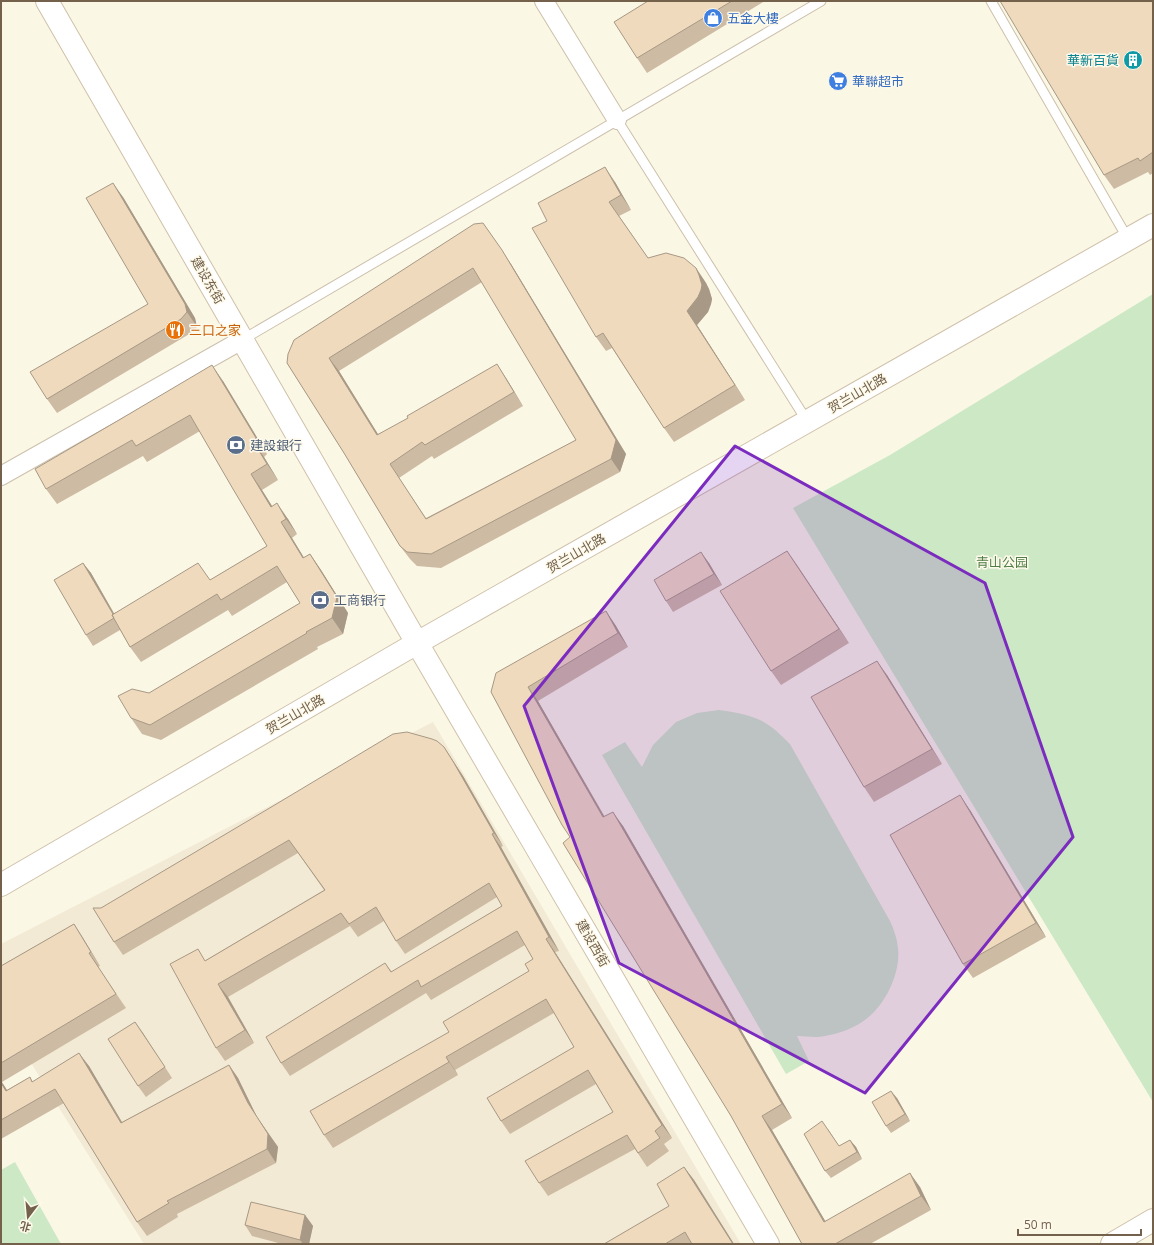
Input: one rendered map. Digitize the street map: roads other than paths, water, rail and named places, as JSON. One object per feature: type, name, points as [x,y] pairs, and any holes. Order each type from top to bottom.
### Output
[{"type":"main road","name":"建设东街","points":[[53,3],[242,340],[417,643]]},
{"type":"main road","name":"贺兰山北路","points":[[1,885],[417,643],[1153,225]]},
{"type":"main road","name":"建设西街","points":[[417,643],[768,1244]]},
{"type":"main road","points":[[1112,1244],[1153,1220]]},
{"type":"street","points":[[544,1],[617,120]]},
{"type":"street","points":[[1,476],[242,340]]},
{"type":"lane","points":[[242,340],[822,1]]},
{"type":"lane","points":[[991,1],[1128,239]]},
{"type":"lane","points":[[617,120],[807,421]]},
{"type":"place","name":"五金大樓","points":[[713,18]]},
{"type":"place","name":"華新百貨","points":[[1133,60]]},
{"type":"place","name":"華聯超市","points":[[838,81]]},
{"type":"place","name":"三口之家","points":[[175,330]]},
{"type":"place","name":"建設銀行","points":[[236,445]]},
{"type":"place","name":"工商银行","points":[[320,600]]},
{"type":"park label","name":"青山公园","points":[[1002,562]]}]
